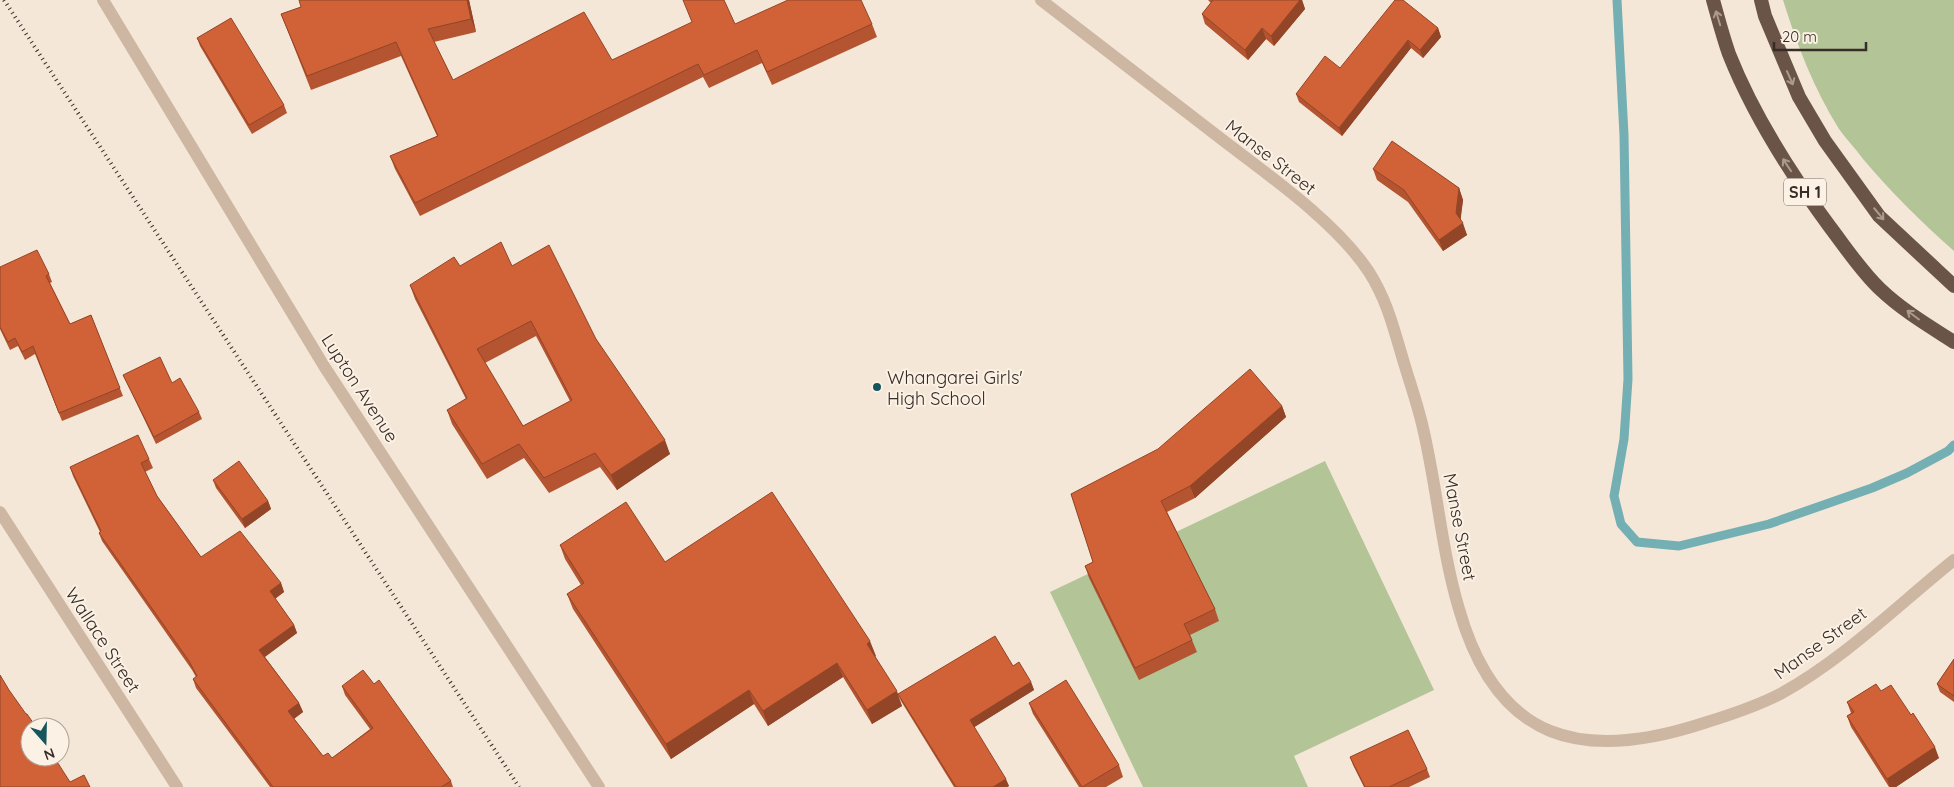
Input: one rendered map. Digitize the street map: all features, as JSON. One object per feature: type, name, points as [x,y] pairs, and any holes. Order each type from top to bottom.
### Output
[{"type":"highway","name":"SH 1","points":[[1713,0],[1729,53],[1753,106],[1776,148],[1809,198],[1844,246],[1880,289],[1917,318],[1954,342]]},
{"type":"highway","name":"SH 1","points":[[1761,0],[1765,16],[1799,97],[1825,141],[1880,216],[1954,286]]},
{"type":"street","name":"Lupton Avenue","points":[[103,0],[324,366],[599,787]]},
{"type":"street","name":"Manse Street","points":[[1041,0],[1294,196],[1346,241],[1369,271],[1387,303],[1422,425],[1445,549],[1465,628],[1481,666],[1500,693],[1524,717],[1542,728],[1564,737],[1604,743],[1650,738],[1738,712],[1781,694],[1819,669],[1954,560]]},
{"type":"street","name":"Wallace Street","points":[[0,512],[177,787]]},
{"type":"green space","points":[[1783,0],[1954,0],[1954,251],[1895,195],[1839,129],[1807,66]]},
{"type":"green space","points":[[1325,461],[1434,690],[1294,756],[1308,787],[1143,787],[1050,592]]},
{"type":"building","points":[[299,0],[467,0],[471,19],[428,29],[453,80],[584,12],[612,60],[692,22],[683,0],[724,0],[735,24],[788,0],[861,0],[872,24],[767,72],[757,50],[704,75],[698,64],[415,203],[390,156],[438,136],[396,42],[307,76],[281,14],[301,7]]},
{"type":"building","points":[[1213,0],[1300,0],[1271,36],[1262,28],[1245,50],[1202,14]]},
{"type":"building","points":[[1395,0],[1403,0],[1438,28],[1420,50],[1408,40],[1339,128],[1296,94],[1325,56],[1340,68]]},
{"type":"building","points":[[231,18],[284,105],[249,125],[197,38]]},
{"type":"building","points":[[1392,141],[1459,188],[1456,213],[1463,223],[1439,240],[1404,190],[1373,169]]},
{"type":"building","points":[[501,242],[512,266],[549,245],[596,339],[665,440],[611,475],[595,453],[544,478],[519,444],[482,464],[447,410],[467,398],[410,285],[454,257],[460,266]],"holes":[[[531,321],[572,400],[523,426],[477,349]]]},
{"type":"building","points":[[37,250],[49,274],[46,276],[70,324],[91,315],[120,388],[59,413],[33,346],[22,352],[15,338],[8,342],[0,327],[0,267]]},
{"type":"building","points":[[160,357],[172,383],[180,378],[199,412],[154,437],[123,375]]},
{"type":"building","points":[[1250,369],[1282,406],[1190,486],[1161,501],[1215,609],[1184,624],[1192,640],[1135,668],[1085,566],[1093,562],[1071,494],[1158,449]]},
{"type":"building","points":[[138,435],[149,459],[141,463],[157,496],[201,557],[240,531],[281,583],[270,591],[294,625],[259,650],[299,703],[288,711],[323,756],[328,753],[332,758],[373,728],[342,686],[363,670],[374,684],[379,680],[451,781],[441,787],[273,787],[193,679],[197,676],[189,661],[99,533],[101,531],[70,467]]},
{"type":"building","points":[[239,461],[268,501],[242,519],[213,480]]},
{"type":"building","points":[[772,492],[870,641],[867,644],[897,691],[867,710],[837,663],[763,711],[749,690],[666,744],[567,594],[584,583],[560,545],[626,502],[665,562]]},
{"type":"building","points":[[995,636],[1013,666],[1019,662],[1031,682],[970,720],[1006,779],[993,787],[956,787],[898,694]]},
{"type":"building","points":[[1954,659],[1954,696],[1937,684]]},
{"type":"building","points":[[0,675],[29,717],[20,717],[20,767],[60,767],[70,782],[84,775],[90,787],[0,787]]},
{"type":"building","points":[[1066,680],[1119,765],[1082,787],[1029,703]]},
{"type":"building","points":[[1876,684],[1881,691],[1891,685],[1911,715],[1913,713],[1935,747],[1887,779],[1847,716],[1854,712],[1847,702]]},
{"type":"building","points":[[1408,730],[1427,769],[1389,787],[1365,787],[1350,757]]},
{"type":"waterway","points":[[1617,0],[1624,135],[1628,379],[1624,439],[1614,496],[1621,524],[1637,542],[1679,546],[1769,524],[1872,488],[1907,473],[1948,451],[1954,445]]},
{"type":"railway","points":[[4,0],[519,787]]},
{"type":"place","name":"Whangarei Girls' High School","points":[[877,387]]}]
